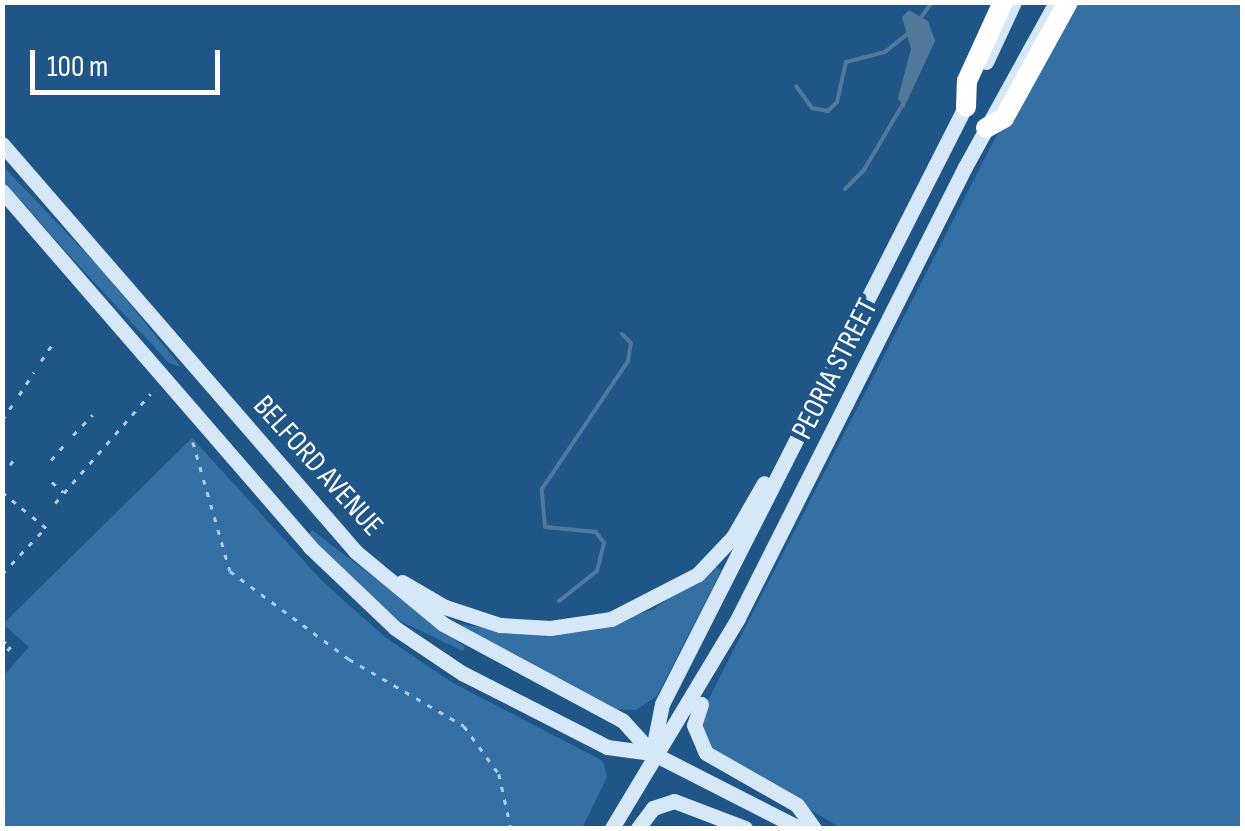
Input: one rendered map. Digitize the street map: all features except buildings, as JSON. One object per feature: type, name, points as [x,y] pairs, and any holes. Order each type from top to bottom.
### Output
[{"type":"highway","points":[[966,107],[967,81],[1003,2]]},
{"type":"highway","points":[[986,128],[1004,118],[1068,2]]},
{"type":"main road","name":"PEORIA STREET","points":[[652,753],[662,704],[966,107],[1014,2]]},
{"type":"main road","name":"PEORIA STREET","points":[[612,828],[652,753],[685,714],[738,618],[986,128],[1056,2]]},
{"type":"main road","name":"BELFORD AVENUE","points":[[2,144],[382,576],[466,639],[624,721],[652,753]]},
{"type":"main road","name":"BELFORD AVENUE","points":[[2,191],[310,548],[370,608],[478,682],[608,747],[652,753],[800,828]]},
{"type":"main road","points":[[382,576],[459,613],[500,624],[560,628],[628,614],[682,586],[718,555],[782,447],[801,432]]},
{"type":"main road","points":[[738,618],[734,643],[695,716],[698,740],[718,764],[798,805],[814,828]]},
{"type":"main road","points":[[638,828],[650,810],[674,800],[745,828]]},
{"type":"path","points":[[42,361],[53,343]]},
{"type":"path","points":[[19,395],[34,372]]},
{"type":"path","points":[[55,503],[150,394]]},
{"type":"path","points":[[2,420],[12,405]]},
{"type":"path","points":[[74,435],[92,415]]},
{"type":"path","points":[[193,442],[230,571],[349,659],[464,726],[499,774],[512,828]]},
{"type":"path","points":[[51,460],[65,444]]},
{"type":"path","points":[[10,464],[14,460]]},
{"type":"path","points":[[52,482],[64,492]]},
{"type":"path","points":[[2,492],[50,531]]},
{"type":"path","points":[[39,522],[45,516]]},
{"type":"path","points":[[2,574],[45,528]]},
{"type":"path","points":[[2,640],[11,647],[2,656]]},
{"type":"shaded area","points":[[1072,3],[1242,3],[1242,828],[841,828],[715,754],[701,733],[702,712],[992,144]]},
{"type":"shaded area","points":[[909,10],[928,21],[935,41],[904,108],[898,98],[911,49],[902,17]]},
{"type":"shaded area","points":[[2,165],[102,270],[181,367],[169,363],[69,255],[3,180]]},
{"type":"shaded area","points":[[192,438],[323,582],[385,637],[453,683],[603,761],[607,777],[582,828],[3,828],[3,676],[29,647],[3,624]]},
{"type":"shaded area","points":[[312,530],[465,647],[463,651],[400,621],[347,576],[309,534]]},
{"type":"shaded area","points":[[715,566],[721,571],[657,696],[636,710],[617,709],[458,624],[529,634],[593,630],[654,609]]},
{"type":"waterway","points":[[922,16],[932,2]]},
{"type":"waterway","points":[[796,86],[812,108],[828,111],[837,102],[846,62],[885,52],[910,32]]},
{"type":"waterway","points":[[845,189],[864,170],[904,102]]},
{"type":"waterway","points":[[559,601],[597,571],[604,543],[596,532],[545,527],[542,489],[628,361],[631,343],[622,334]]}]
